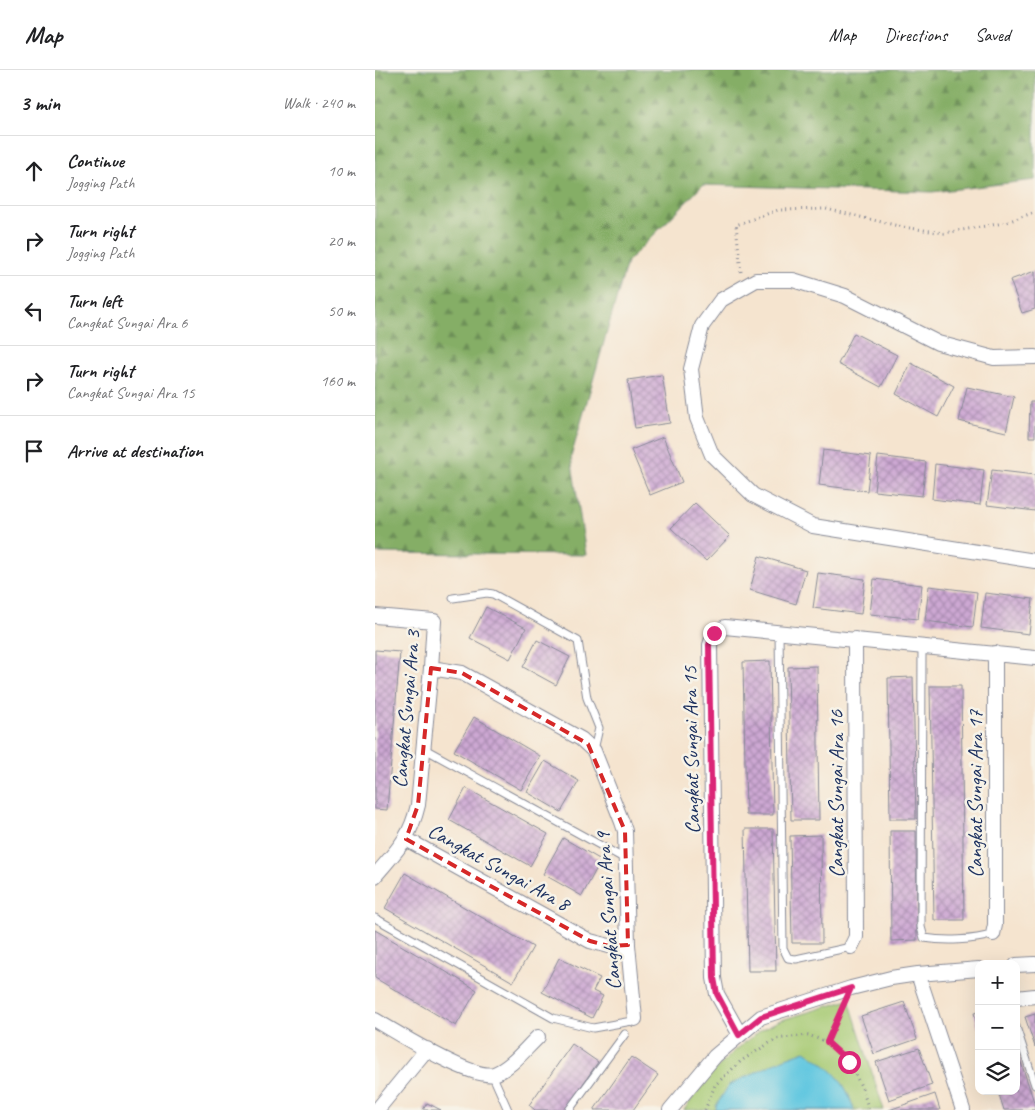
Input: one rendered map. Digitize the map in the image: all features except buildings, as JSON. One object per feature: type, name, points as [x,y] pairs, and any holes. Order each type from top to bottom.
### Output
[{"type":"street","points":[[1035,357],[994,358],[938,343],[845,296],[793,280],[756,280],[721,300],[702,326],[691,369],[697,418],[712,455],[753,495],[813,526],[1035,561]]},
{"type":"street","name":"Cangkat Sungai Ara 3","points":[[375,616],[434,621],[418,804],[414,823],[406,839],[375,876]]},
{"type":"street","name":"Cangkat Sungai Ara 15","points":[[739,1035],[717,994],[714,978],[709,645],[714,633],[725,626],[1035,658]]},
{"type":"street","name":"Cangkat Sungai Ara 16","points":[[851,947],[856,937],[855,639]]},
{"type":"street","name":"Cangkat Sungai Ara 17","points":[[993,934],[995,925],[995,654]]},
{"type":"street","name":"Cangkat Sungai Ara 9","points":[[431,668],[462,673],[581,739],[594,751],[623,822],[627,860],[629,945],[635,1019]]},
{"type":"street","name":"Cangkat Sungai Ara 8","points":[[406,839],[590,941],[609,946],[629,945]]},
{"type":"street","points":[[1020,965],[1035,964]]},
{"type":"street","points":[[670,1110],[715,1056],[761,1017],[851,988],[918,974],[975,968]]},
{"type":"street","points":[[918,974],[963,1110]]},
{"type":"street","points":[[1020,998],[1035,996]]},
{"type":"street","points":[[375,1020],[467,1070],[478,1074],[492,1074],[505,1068],[538,1037]]},
{"type":"street","points":[[377,1110],[427,1049]]},
{"type":"lane","points":[[453,598],[487,593],[493,594],[578,641],[587,698],[599,728],[594,751]]},
{"type":"lane","points":[[779,632],[783,948],[788,958],[796,959],[851,947]]},
{"type":"lane","points":[[922,646],[921,927],[924,938],[935,940],[983,938],[993,934]]},
{"type":"lane","points":[[423,748],[627,860]]},
{"type":"lane","points":[[375,918],[553,1018],[593,1028],[635,1019]]},
{"type":"lane","points":[[569,1110],[625,1034]]},
{"type":"lane","points":[[1020,1039],[1035,1085]]},
{"type":"lane","points":[[492,1074],[508,1110]]},
{"type":"path","points":[[742,277],[736,225],[778,210],[826,209],[903,227],[944,233],[1005,223],[1035,212]]},
{"type":"path","points":[[827,1042],[851,988]]},
{"type":"path","points":[[705,1110],[715,1085],[741,1061],[776,1039],[808,1034],[827,1042],[849,1062],[862,1088],[869,1110]]},
{"type":"highlighted area","points":[[431,668],[462,673],[588,744],[625,831],[628,945],[609,946],[590,941],[406,839],[418,805]]},
{"type":"green space","points":[[375,70],[1035,70],[1035,180],[932,192],[703,185],[627,262],[571,457],[586,555],[375,553]]},
{"type":"green space","points":[[849,1000],[884,1110],[684,1110],[709,1075],[761,1030],[778,1021]]},
{"type":"water","points":[[805,1051],[836,1075],[846,1090],[854,1110],[716,1110],[716,1106],[729,1085],[783,1059]]},
{"type":"route","points":[[714,633],[709,645],[714,978],[717,994],[739,1035],[761,1017],[851,988],[827,1042],[849,1062]]}]
